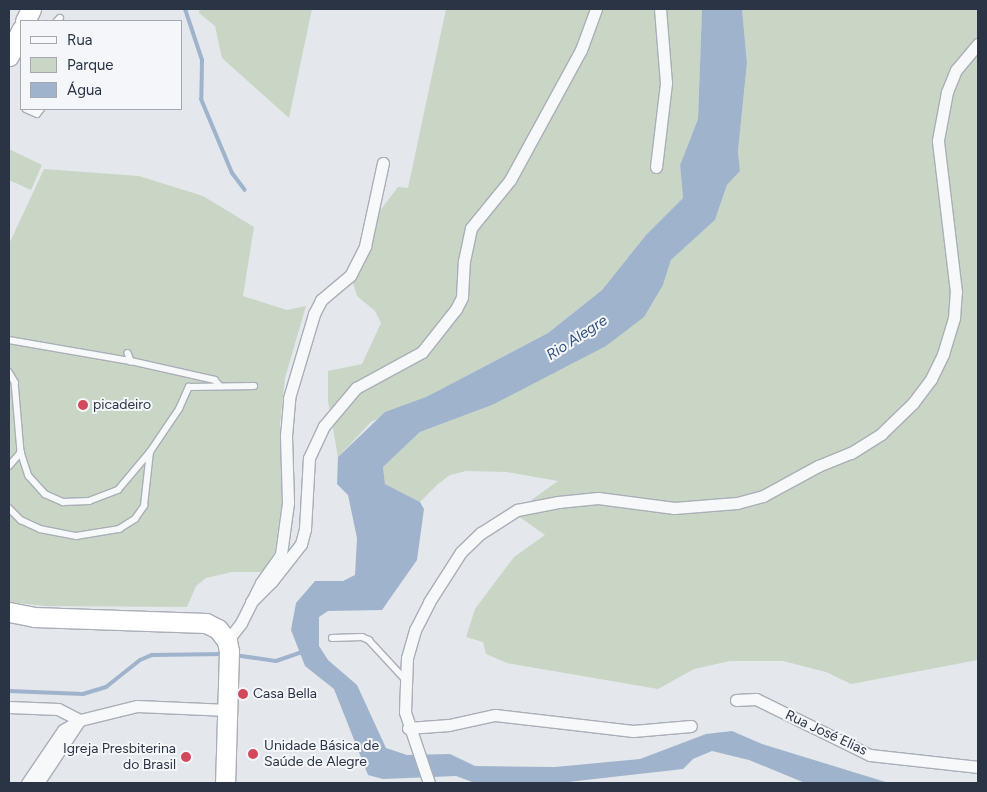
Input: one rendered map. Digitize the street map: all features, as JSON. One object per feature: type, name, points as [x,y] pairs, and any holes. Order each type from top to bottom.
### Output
[{"type":"highway","points":[[9,56],[20,32]]},
{"type":"highway","points":[[9,612],[34,617],[206,623],[218,629],[229,652],[225,783]]},
{"type":"street","points":[[251,602],[272,581],[301,544],[305,529],[309,458],[324,426],[356,388],[422,352],[456,309],[462,297],[464,261],[471,228],[510,180],[581,50],[596,9]]},
{"type":"street","points":[[656,167],[666,83],[660,9]]},
{"type":"street","points":[[429,783],[408,728],[404,679],[415,630],[461,552],[480,533],[517,510],[598,498],[674,508],[737,503],[763,496],[818,466],[851,453],[881,434],[913,404],[930,379],[943,354],[954,318],[956,292],[938,140],[947,92],[956,70],[978,44]]},
{"type":"street","points":[[229,652],[251,602],[284,544],[289,481],[286,415],[307,331],[321,300],[350,276],[357,265],[365,246],[383,163]]},
{"type":"street","name":"Rua José Elias","points":[[736,700],[756,699],[870,755],[978,767]]},
{"type":"street","points":[[27,783],[63,730],[80,720],[137,706],[228,710]]},
{"type":"street","points":[[9,707],[58,709],[80,720]]},
{"type":"street","points":[[408,728],[449,725],[495,715],[633,731],[691,726]]},
{"type":"street","points":[[38,783],[80,720]]},
{"type":"lane","points":[[28,110],[37,114],[40,110]]},
{"type":"lane","points":[[9,340],[131,361],[215,380],[220,386]]},
{"type":"lane","points":[[128,353],[131,361]]},
{"type":"lane","points":[[9,372],[15,382],[18,398],[21,452],[29,476],[45,494],[63,502],[90,501],[118,490],[150,452],[179,409],[189,387],[254,386]]},
{"type":"lane","points":[[9,466],[21,452]]},
{"type":"lane","points":[[9,508],[21,520],[49,531],[76,536],[119,529],[135,519],[144,506],[150,452]]},
{"type":"lane","points":[[332,638],[362,637],[369,640],[404,679]]},
{"type":"green space","points":[[200,9],[312,9],[289,118],[222,58],[215,26],[199,13]]},
{"type":"green space","points":[[446,9],[702,9],[698,119],[680,165],[683,198],[646,235],[602,290],[548,333],[426,397],[371,422],[338,457],[328,401],[328,371],[362,364],[381,323],[375,311],[357,296],[352,280],[366,229],[398,187],[408,188]]},
{"type":"green space","points":[[742,9],[978,9],[978,660],[851,684],[826,672],[783,661],[730,661],[694,669],[658,689],[507,663],[486,654],[483,642],[466,637],[475,609],[514,557],[545,535],[518,516],[530,501],[558,481],[507,472],[466,471],[450,475],[420,502],[385,484],[383,467],[420,432],[492,405],[663,285],[671,260],[715,220],[727,185],[740,171],[738,151],[747,63]]},
{"type":"green space","points":[[9,149],[42,165],[31,190],[9,180]]},
{"type":"green space","points":[[44,169],[139,176],[203,196],[254,227],[243,296],[287,310],[306,306],[285,378],[280,424],[282,503],[275,551],[263,572],[232,572],[206,578],[196,586],[187,607],[45,606],[9,602],[9,244]]},
{"type":"water","name":"Rio Alegre","points":[[702,9],[742,9],[747,63],[738,151],[740,171],[727,185],[715,220],[671,260],[663,285],[644,317],[606,346],[492,405],[420,432],[383,467],[385,484],[420,502],[424,509],[417,560],[382,610],[328,611],[319,617],[319,646],[328,660],[357,685],[386,748],[407,755],[450,754],[475,766],[555,767],[640,759],[706,734],[732,731],[762,744],[889,783],[805,783],[749,760],[712,751],[693,759],[683,769],[559,783],[475,783],[456,776],[383,779],[368,775],[334,689],[305,666],[291,630],[296,603],[315,581],[343,581],[355,575],[357,538],[348,495],[337,484],[338,457],[385,412],[426,397],[548,333],[602,290],[646,235],[683,198],[680,165],[698,119]]},
{"type":"waterway","points":[[185,9],[202,60],[201,99],[232,173],[245,190]]},
{"type":"waterway","points":[[234,655],[276,661],[302,652]]},
{"type":"waterway","points":[[9,691],[83,694],[106,687],[140,660],[152,655],[224,654]]},
{"type":"place","name":"picadeiro","points":[[83,405]]},
{"type":"place","name":"Casa Bella","points":[[243,694]]},
{"type":"place","name":"Unidade Básica de Saúde de Alegre","points":[[253,754]]},
{"type":"place","name":"Igreja Presbiterina do Brasil","points":[[186,757]]}]
